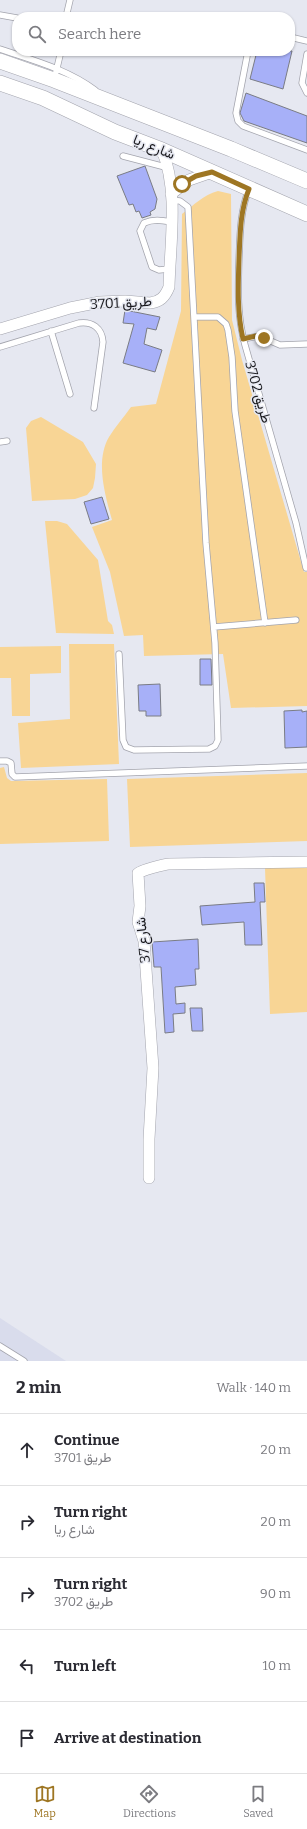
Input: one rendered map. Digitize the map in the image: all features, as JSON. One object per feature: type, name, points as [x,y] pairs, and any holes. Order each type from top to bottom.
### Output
[{"type":"main road","name":"شارع ريا","points":[[0,61],[55,75],[109,102],[307,181]]},
{"type":"main road","name":"شارع ريا","points":[[0,83],[43,98],[115,132],[162,150],[307,214]]},
{"type":"street","name":"طريق 3701","points":[[0,329],[70,308],[100,302],[155,302],[164,296],[167,292],[169,269],[171,197],[169,168],[162,150]]},
{"type":"street","points":[[171,197],[189,180],[212,172]]},
{"type":"street","name":"شارع 37","points":[[149,1178],[149,1140],[153,1068],[144,941],[138,922],[140,901],[137,879],[138,873],[140,870],[150,870],[169,864],[307,862]]},
{"type":"lane","points":[[67,12],[70,0]]},
{"type":"lane","points":[[0,15],[12,17]]},
{"type":"lane","points":[[295,38],[307,41]]},
{"type":"lane","points":[[0,49],[12,55]]},
{"type":"lane","points":[[307,54],[302,83],[307,93]]},
{"type":"lane","points":[[15,56],[55,75],[60,56]]},
{"type":"lane","points":[[247,56],[236,113],[238,121],[243,126],[307,150]]},
{"type":"lane","points":[[123,156],[169,168]]},
{"type":"lane","name":"طريق 3702","points":[[249,189],[242,212],[238,299],[243,339],[306,559],[306,568]]},
{"type":"lane","points":[[119,654],[122,740],[126,747],[134,750],[209,749],[215,746],[218,740],[214,627],[206,543],[188,207],[171,197]]},
{"type":"lane","points":[[169,269],[159,270],[152,266],[140,231],[144,223],[148,221],[160,220],[171,222]]},
{"type":"lane","points":[[194,317],[218,317],[224,321],[228,327],[232,357],[235,411],[265,623]]},
{"type":"lane","points":[[0,347],[51,331],[88,323],[96,326],[101,333],[103,342],[94,408]]},
{"type":"lane","points":[[51,331],[70,394]]},
{"type":"lane","points":[[243,339],[259,336],[280,345],[307,344]]},
{"type":"lane","points":[[0,442],[7,441]]},
{"type":"lane","points":[[214,627],[296,620]]},
{"type":"lane","points":[[0,761],[7,761],[11,763],[12,774],[15,777],[307,766]]},
{"type":"lane","points":[[0,1346],[24,1361]]},
{"type":"shaded area","points":[[218,191],[231,194],[232,320],[242,360],[304,572],[307,572],[307,706],[231,708],[223,654],[144,656],[143,635],[124,636],[110,572],[92,527],[112,520],[104,489],[102,467],[105,446],[109,437],[131,407],[156,404],[181,311],[182,214],[203,198]]},
{"type":"shaded area","points":[[41,417],[83,442],[96,464],[93,488],[87,495],[75,499],[32,501],[26,428],[31,421]]},
{"type":"shaded area","points":[[45,521],[57,521],[67,524],[98,560],[108,621],[112,625],[114,634],[56,633]]},
{"type":"shaded area","points":[[69,644],[114,644],[119,764],[21,768],[18,723],[70,719]]},
{"type":"shaded area","points":[[61,646],[61,673],[30,674],[30,716],[12,716],[11,678],[0,678],[0,647]]},
{"type":"shaded area","points":[[4,767],[7,778],[11,781],[107,779],[109,841],[0,844],[0,768]]},
{"type":"shaded area","points":[[307,773],[307,841],[130,847],[127,779]]},
{"type":"shaded area","points":[[265,868],[307,868],[307,1012],[270,1014]]},
{"type":"shaded area","points":[[0,1318],[66,1361],[0,1361]]},
{"type":"building","points":[[256,56],[291,56],[283,89],[250,79]]},
{"type":"building","points":[[246,93],[307,116],[307,143],[244,121],[240,113]]},
{"type":"building","points":[[145,166],[157,199],[155,209],[150,212],[151,215],[142,218],[139,211],[136,212],[133,204],[129,205],[117,176]]},
{"type":"building","points":[[125,310],[160,317],[156,330],[147,328],[144,344],[162,350],[155,372],[123,363],[134,324],[123,323]]},
{"type":"building","points":[[102,497],[109,519],[91,524],[84,502]]},
{"type":"building","points":[[200,659],[211,659],[212,685],[200,685]]},
{"type":"building","points":[[160,684],[161,716],[146,716],[146,711],[139,711],[138,685]]},
{"type":"building","points":[[302,710],[302,712],[307,711],[307,747],[285,748],[284,711]]},
{"type":"building","points":[[254,883],[264,883],[265,902],[260,902],[262,945],[245,945],[244,922],[202,925],[200,906],[255,902]]},
{"type":"building","points":[[198,939],[199,969],[195,969],[196,985],[175,987],[176,1004],[185,1003],[185,1013],[173,1014],[174,1032],[165,1033],[161,967],[154,967],[152,942]]},
{"type":"building","points":[[190,1008],[202,1008],[203,1031],[192,1031]]},
{"type":"route","points":[[182,184],[196,176],[212,172],[249,189],[245,198],[242,212],[238,311],[243,339],[256,336],[264,338]]}]
